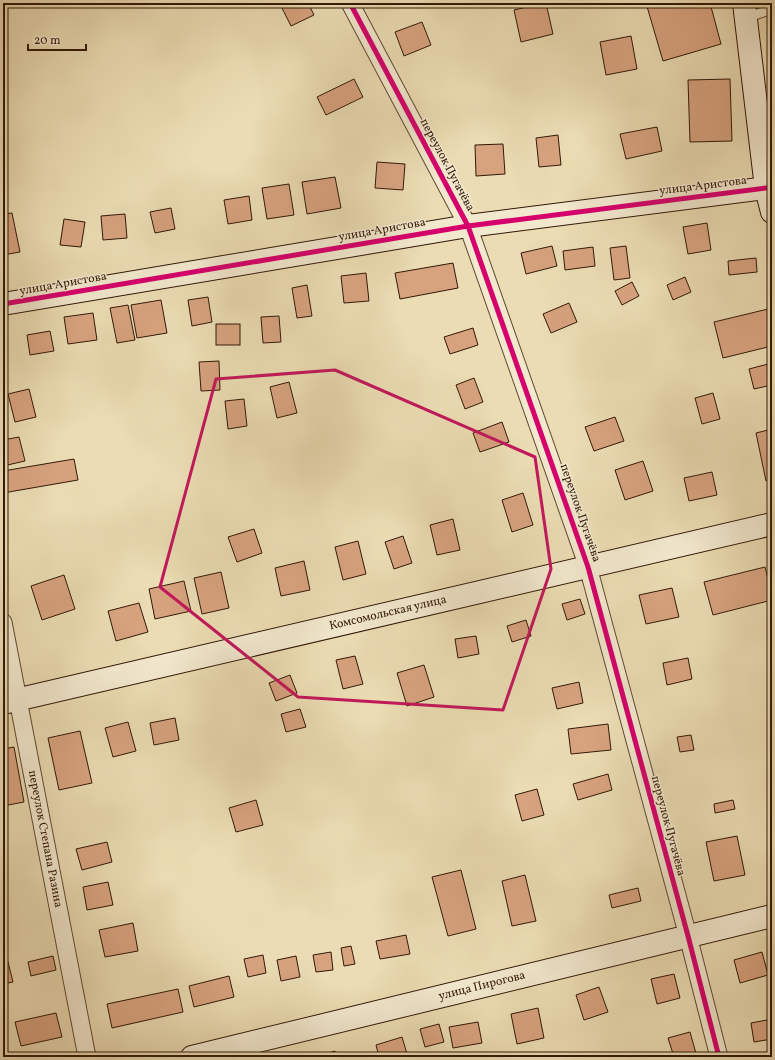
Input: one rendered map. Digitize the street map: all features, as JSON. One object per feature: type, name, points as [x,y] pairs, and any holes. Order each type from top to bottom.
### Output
[{"type":"main road","points":[[745,11],[766,188],[772,212]]},
{"type":"main road","name":"улица Аристова","points":[[3,304],[468,226],[766,188]]},
{"type":"main road","name":"Комсомольская улица","points":[[11,701],[772,524]]},
{"type":"main road","name":"улица Пирогова","points":[[192,1057],[772,916]]},
{"type":"street","name":"переулок Пугачёва","points":[[350,3],[468,226],[588,567],[688,936],[719,1057]]},
{"type":"street","name":"переулок Степана Разина","points":[[3,622],[11,701],[87,1057]]},
{"type":"lane","points":[[745,11],[772,9]]},
{"type":"highlighted area","points":[[335,370],[535,457],[551,569],[503,710],[298,697],[160,587],[216,379]]},
{"type":"building","points":[[287,3],[308,3],[314,15],[291,26],[281,6]]},
{"type":"building","points":[[546,3],[553,34],[521,42],[514,10]]},
{"type":"building","points":[[646,3],[710,3],[721,44],[663,61]]},
{"type":"building","points":[[422,22],[431,45],[404,56],[395,32]]},
{"type":"building","points":[[631,36],[637,69],[606,75],[600,42]]},
{"type":"building","points":[[354,79],[363,97],[326,115],[317,97]]},
{"type":"building","points":[[730,79],[732,141],[690,142],[688,80]]},
{"type":"building","points":[[657,127],[662,151],[626,159],[620,134]]},
{"type":"building","points":[[558,135],[561,165],[539,167],[536,138]]},
{"type":"building","points":[[503,144],[505,174],[476,176],[475,145]]},
{"type":"building","points":[[377,162],[405,164],[403,190],[375,188]]},
{"type":"building","points":[[335,177],[341,208],[307,214],[302,182]]},
{"type":"building","points":[[289,184],[294,215],[267,219],[262,188]]},
{"type":"building","points":[[249,196],[252,220],[228,224],[224,200]]},
{"type":"building","points":[[171,208],[175,229],[155,233],[150,212]]},
{"type":"building","points":[[12,213],[20,252],[3,255],[3,214]]},
{"type":"building","points":[[125,214],[127,238],[103,240],[101,216]]},
{"type":"building","points":[[64,219],[85,222],[81,247],[60,245]]},
{"type":"building","points":[[707,223],[711,250],[688,254],[683,227]]},
{"type":"building","points":[[552,246],[557,266],[526,274],[521,253]]},
{"type":"building","points":[[626,246],[630,278],[614,280],[610,248]]},
{"type":"building","points":[[593,247],[595,266],[565,270],[563,251]]},
{"type":"building","points":[[756,258],[757,272],[729,275],[728,261]]},
{"type":"building","points":[[453,263],[458,288],[400,299],[395,273]]},
{"type":"building","points":[[366,273],[369,301],[344,303],[341,276]]},
{"type":"building","points":[[685,277],[691,292],[673,300],[667,285]]},
{"type":"building","points":[[632,282],[639,296],[622,305],[615,291]]},
{"type":"building","points":[[307,285],[312,316],[297,318],[292,288]]},
{"type":"building","points":[[208,297],[212,322],[192,326],[188,300]]},
{"type":"building","points":[[161,300],[167,333],[137,338],[131,305]]},
{"type":"building","points":[[569,303],[577,322],[551,333],[543,314]]},
{"type":"building","points":[[128,305],[135,340],[117,343],[110,308]]},
{"type":"building","points":[[768,309],[772,327],[772,346],[723,358],[714,322]]},
{"type":"building","points":[[93,313],[97,340],[68,344],[64,317]]},
{"type":"building","points":[[279,316],[281,342],[263,343],[261,317]]},
{"type":"building","points":[[216,324],[240,324],[240,345],[216,345]]},
{"type":"building","points":[[473,328],[478,345],[450,354],[444,337]]},
{"type":"building","points":[[50,331],[54,351],[30,355],[27,335]]},
{"type":"building","points":[[219,361],[220,390],[201,391],[199,362]]},
{"type":"building","points":[[772,363],[772,385],[754,389],[749,369]]},
{"type":"building","points":[[474,378],[483,402],[465,409],[456,385]]},
{"type":"building","points":[[289,382],[297,413],[277,418],[270,387]]},
{"type":"building","points":[[29,389],[36,417],[15,422],[8,394]]},
{"type":"building","points":[[713,393],[720,419],[702,424],[695,398]]},
{"type":"building","points":[[244,399],[247,426],[228,429],[225,401]]},
{"type":"building","points":[[615,417],[624,441],[594,451],[585,427]]},
{"type":"building","points":[[502,422],[509,442],[480,452],[473,433]]},
{"type":"building","points":[[772,429],[772,479],[766,481],[756,433]]},
{"type":"building","points":[[19,437],[25,461],[3,466],[3,440]]},
{"type":"building","points":[[74,459],[78,480],[3,493],[3,471]]},
{"type":"building","points":[[643,461],[653,491],[625,500],[615,470]]},
{"type":"building","points":[[712,472],[717,495],[689,501],[684,478]]},
{"type":"building","points":[[523,493],[533,525],[512,532],[502,500]]},
{"type":"building","points":[[453,519],[460,550],[437,555],[430,525]]},
{"type":"building","points":[[254,529],[262,553],[237,562],[228,537]]},
{"type":"building","points":[[403,536],[412,563],[394,569],[385,542]]},
{"type":"building","points":[[358,541],[366,574],[343,580],[335,547]]},
{"type":"building","points":[[304,561],[310,590],[281,596],[275,568]]},
{"type":"building","points":[[765,567],[772,600],[713,615],[704,582]]},
{"type":"building","points":[[221,572],[229,608],[202,614],[194,578]]},
{"type":"building","points":[[64,575],[75,609],[42,620],[31,586]]},
{"type":"building","points":[[184,581],[191,611],[155,619],[149,589]]},
{"type":"building","points":[[672,588],[679,617],[646,624],[639,595]]},
{"type":"building","points":[[580,599],[585,614],[567,620],[562,604]]},
{"type":"building","points":[[139,603],[148,632],[116,641],[108,611]]},
{"type":"building","points":[[526,620],[531,636],[512,642],[507,626]]},
{"type":"building","points":[[476,636],[479,654],[458,658],[455,639]]},
{"type":"building","points":[[355,656],[363,684],[343,689],[336,660]]},
{"type":"building","points":[[688,658],[692,679],[667,685],[663,663]]},
{"type":"building","points":[[424,665],[434,697],[407,706],[397,673]]},
{"type":"building","points":[[290,675],[297,693],[276,701],[269,683]]},
{"type":"building","points":[[579,682],[583,703],[557,709],[552,688]]},
{"type":"building","points":[[300,709],[306,727],[286,732],[281,714]]},
{"type":"building","points":[[175,718],[179,740],[154,745],[150,723]]},
{"type":"building","points":[[128,722],[136,751],[113,757],[105,728]]},
{"type":"building","points":[[608,724],[611,750],[571,754],[568,729]]},
{"type":"building","points":[[80,731],[92,783],[59,790],[48,738]]},
{"type":"building","points":[[691,735],[694,750],[680,752],[677,737]]},
{"type":"building","points":[[14,747],[24,802],[3,806],[3,749]]},
{"type":"building","points":[[608,774],[612,790],[578,800],[573,784]]},
{"type":"building","points":[[537,789],[544,815],[522,821],[515,795]]},
{"type":"building","points":[[256,800],[263,825],[236,832],[229,808]]},
{"type":"building","points":[[733,800],[735,809],[715,813],[714,804]]},
{"type":"building","points":[[737,836],[745,875],[714,881],[706,842]]},
{"type":"building","points":[[107,842],[112,862],[82,870],[76,849]]},
{"type":"building","points":[[461,870],[476,929],[448,936],[432,877]]},
{"type":"building","points":[[525,875],[536,921],[512,926],[502,881]]},
{"type":"building","points":[[108,882],[113,905],[87,910],[83,887]]},
{"type":"building","points":[[638,888],[641,901],[612,908],[609,895]]},
{"type":"building","points":[[133,923],[138,951],[105,957],[99,930]]},
{"type":"building","points":[[406,935],[410,954],[380,959],[376,941]]},
{"type":"building","points":[[351,946],[355,964],[344,966],[341,948]]},
{"type":"building","points":[[331,952],[333,970],[316,972],[313,955]]},
{"type":"building","points":[[762,952],[768,975],[740,983],[734,960]]},
{"type":"building","points":[[263,955],[266,973],[248,977],[244,959]]},
{"type":"building","points":[[53,956],[56,970],[31,976],[28,962]]},
{"type":"building","points":[[296,956],[300,977],[281,981],[277,960]]},
{"type":"building","points":[[7,958],[13,982],[3,984],[3,959]]},
{"type":"building","points":[[674,974],[680,998],[657,1004],[651,979]]},
{"type":"building","points":[[229,976],[234,997],[194,1007],[189,986]]},
{"type":"building","points":[[599,987],[608,1012],[584,1020],[576,995]]},
{"type":"building","points":[[178,989],[183,1012],[112,1028],[107,1004]]},
{"type":"building","points":[[538,1008],[544,1038],[517,1044],[511,1014]]},
{"type":"building","points":[[56,1013],[62,1037],[21,1046],[15,1022]]},
{"type":"building","points":[[772,1019],[772,1039],[754,1042],[751,1023]]},
{"type":"building","points":[[478,1022],[482,1043],[453,1048],[449,1027]]},
{"type":"building","points":[[439,1024],[444,1042],[425,1047],[420,1029]]},
{"type":"building","points":[[690,1032],[697,1057],[674,1057],[668,1038]]},
{"type":"building","points":[[402,1037],[408,1057],[379,1057],[376,1045]]},
{"type":"building","points":[[335,1051],[336,1057],[315,1057]]},
{"type":"cycle path","points":[[350,3],[468,226],[588,567],[688,936],[719,1057]]},
{"type":"cycle path","points":[[3,304],[468,226],[766,188]]}]
